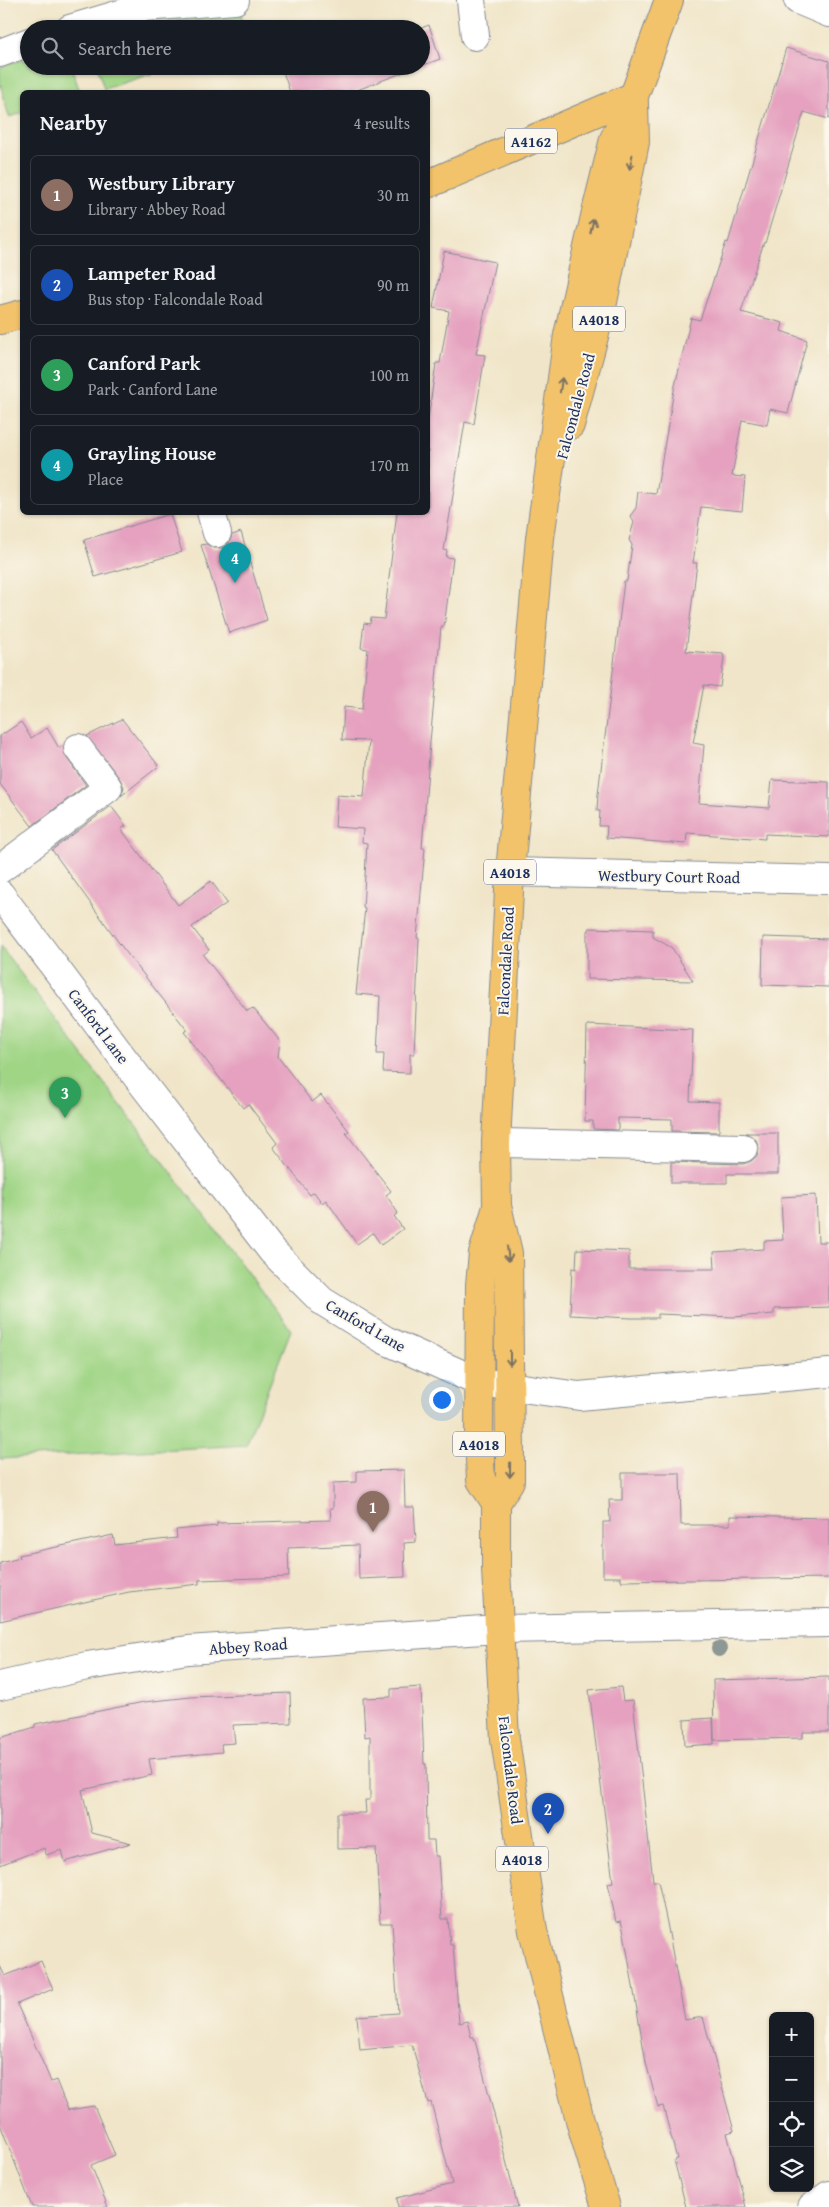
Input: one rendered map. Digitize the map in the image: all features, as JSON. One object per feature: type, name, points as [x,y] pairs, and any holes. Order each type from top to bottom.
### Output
[{"type":"main road","name":"Falcondale Road","points":[[496,1502],[510,1481],[510,1386],[508,1253],[497,1206],[496,1143],[510,872],[540,538],[568,335],[614,139],[634,96],[669,0]]},
{"type":"main road","name":"A4162","points":[[430,183],[634,96]]},
{"type":"main road","points":[[0,320],[20,315]]},
{"type":"main road","name":"Falcondale Road","points":[[497,1206],[482,1253],[480,1285],[481,1480],[496,1502],[498,1630],[505,1740],[533,1931],[581,2124],[606,2207]]},
{"type":"street","points":[[100,20],[144,7],[236,0]]},
{"type":"street","points":[[471,0],[475,36]]},
{"type":"street","points":[[798,0],[828,11]]},
{"type":"street","points":[[0,53],[20,45]]},
{"type":"street","points":[[0,869],[108,788],[78,748]]},
{"type":"street","name":"Westbury Court Road","points":[[510,872],[829,880]]},
{"type":"street","name":"Canford Lane","points":[[0,894],[138,1078],[272,1251],[322,1301],[385,1340],[480,1382],[579,1396],[829,1373]]},
{"type":"street","points":[[496,1143],[743,1148]]},
{"type":"street","name":"Abbey Road","points":[[0,1686],[87,1666],[188,1650],[498,1630],[829,1623]]},
{"type":"street","points":[[812,2207],[829,2195]]},
{"type":"green space","points":[[199,13],[241,13],[242,20],[151,20],[168,16]]},
{"type":"green space","points":[[20,60],[20,75],[74,75],[79,90],[20,90],[20,114],[9,117],[0,83],[0,68]]},
{"type":"green space","points":[[100,75],[148,75],[104,89]]},
{"type":"green space","points":[[0,946],[291,1330],[246,1445],[0,1459]]},
{"type":"building","points":[[430,28],[440,59],[430,63]]},
{"type":"building","points":[[786,48],[829,61],[829,119],[804,112],[765,243],[741,312],[783,323],[781,331],[807,340],[788,413],[770,409],[767,425],[742,420],[732,476],[745,477],[742,511],[701,507],[693,563],[697,563],[686,651],[723,654],[724,658],[720,687],[704,685],[693,743],[704,745],[699,803],[769,808],[772,780],[829,782],[829,837],[765,834],[765,839],[687,833],[686,844],[606,838],[607,826],[599,826],[600,811],[597,811],[598,794],[624,581],[627,581],[632,545],[629,540],[634,522],[630,516],[636,508],[638,492],[656,494],[674,390],[691,318],[700,320],[726,242],[728,243]]},
{"type":"building","points":[[284,75],[396,75],[357,90],[289,90]]},
{"type":"building","points":[[444,251],[495,262],[476,354],[485,355],[474,424],[465,422],[444,550],[447,551],[446,557],[453,558],[444,627],[441,627],[430,742],[422,848],[425,848],[417,938],[419,938],[414,1054],[410,1054],[410,1073],[383,1072],[384,1054],[377,1054],[380,996],[356,994],[365,908],[363,908],[367,843],[362,842],[363,829],[335,827],[337,795],[364,797],[369,741],[342,740],[344,707],[362,709],[368,649],[361,648],[364,623],[370,624],[371,618],[384,619],[397,515],[430,515],[430,406],[436,363],[440,363],[449,311],[433,308]]},
{"type":"building","points":[[170,515],[182,552],[95,577],[84,540]]},
{"type":"building","points":[[241,532],[267,620],[229,633],[201,545],[206,544],[214,548],[222,548],[229,543],[232,535]]},
{"type":"building","points":[[122,719],[159,766],[121,796],[124,787],[120,779],[87,736]]},
{"type":"building","points":[[21,722],[31,738],[47,728],[59,748],[63,746],[66,757],[86,785],[32,826],[0,784],[0,736]]},
{"type":"building","points":[[111,806],[126,826],[121,829],[178,905],[211,881],[227,903],[192,927],[209,950],[203,955],[247,1011],[253,1008],[280,1041],[278,1057],[312,1102],[321,1095],[349,1131],[346,1133],[391,1191],[386,1195],[398,1213],[394,1216],[403,1229],[381,1245],[373,1233],[357,1244],[326,1200],[322,1203],[314,1192],[310,1195],[273,1147],[277,1143],[248,1104],[243,1108],[184,1032],[187,1030],[122,947],[52,850]]},
{"type":"building","points":[[589,928],[653,930],[653,937],[672,948],[693,981],[587,979],[587,931],[589,931]]},
{"type":"building","points":[[763,937],[829,939],[829,987],[762,985]]},
{"type":"building","points":[[587,1025],[693,1030],[690,1101],[719,1102],[719,1132],[672,1131],[672,1119],[618,1118],[618,1130],[593,1129],[593,1121],[585,1121]]},
{"type":"building","points":[[746,1133],[778,1133],[778,1174],[727,1174],[727,1183],[671,1183],[671,1162],[743,1164],[751,1161],[757,1156],[759,1148],[756,1140]]},
{"type":"building","points":[[816,1195],[818,1242],[829,1242],[829,1307],[774,1309],[774,1314],[733,1317],[658,1314],[658,1318],[631,1318],[570,1315],[572,1268],[576,1269],[577,1249],[629,1251],[629,1269],[715,1269],[714,1252],[764,1249],[764,1241],[783,1240],[781,1197]]},
{"type":"building","points":[[404,1470],[405,1507],[414,1507],[416,1542],[404,1543],[405,1577],[359,1579],[358,1545],[288,1548],[289,1577],[199,1580],[199,1584],[129,1592],[0,1621],[0,1563],[20,1558],[19,1555],[113,1535],[115,1545],[177,1538],[176,1530],[217,1526],[217,1523],[331,1520],[330,1508],[333,1508],[333,1483],[357,1482],[357,1471]]},
{"type":"building","points":[[622,1473],[680,1473],[681,1525],[730,1525],[730,1516],[829,1518],[829,1578],[621,1581],[621,1577],[603,1577],[603,1522],[610,1522],[609,1500],[622,1500]]},
{"type":"building","points":[[829,1677],[829,1732],[803,1732],[803,1738],[714,1740],[713,1680]]},
{"type":"building","points":[[421,1687],[424,1764],[426,1764],[427,1840],[434,1840],[435,1856],[438,1856],[442,1919],[448,1919],[450,1945],[453,1945],[459,2023],[467,2021],[471,2037],[474,2037],[518,2207],[398,2207],[397,2198],[452,2184],[431,2102],[428,2103],[412,2045],[360,2050],[357,2016],[398,2013],[392,1923],[380,1923],[376,1848],[337,1849],[337,1813],[366,1813],[365,1800],[370,1800],[370,1736],[365,1737],[363,1698],[391,1697],[391,1689]]},
{"type":"building","points":[[621,1687],[623,1701],[633,1700],[653,1881],[658,1881],[685,2020],[703,2017],[734,2131],[727,2133],[746,2207],[686,2207],[674,2160],[677,2159],[663,2106],[658,2107],[646,2063],[624,1933],[621,1921],[616,1922],[608,1883],[613,1882],[589,1690]]},
{"type":"building","points":[[290,1693],[291,1723],[233,1725],[235,1743],[221,1744],[222,1752],[149,1759],[152,1775],[82,1790],[92,1833],[131,1843],[65,1862],[62,1850],[46,1855],[44,1848],[0,1865],[0,1738],[35,1727],[35,1724],[144,1702],[191,1697]]},
{"type":"building","points":[[713,1718],[714,1744],[685,1746],[684,1720]]},
{"type":"building","points":[[41,1961],[53,1989],[17,2004],[51,2082],[56,2080],[68,2110],[94,2106],[115,2155],[91,2165],[108,2207],[32,2207],[0,2124],[0,1966],[5,1976]]},
{"type":"place","name":"Grayling House","points":[[235,583]]},
{"type":"place","name":"Canford Park","points":[[65,1118]]},
{"type":"place","name":"Westbury Library","points":[[373,1532]]},
{"type":"place","name":"Lampeter Road","points":[[548,1834]]}]
